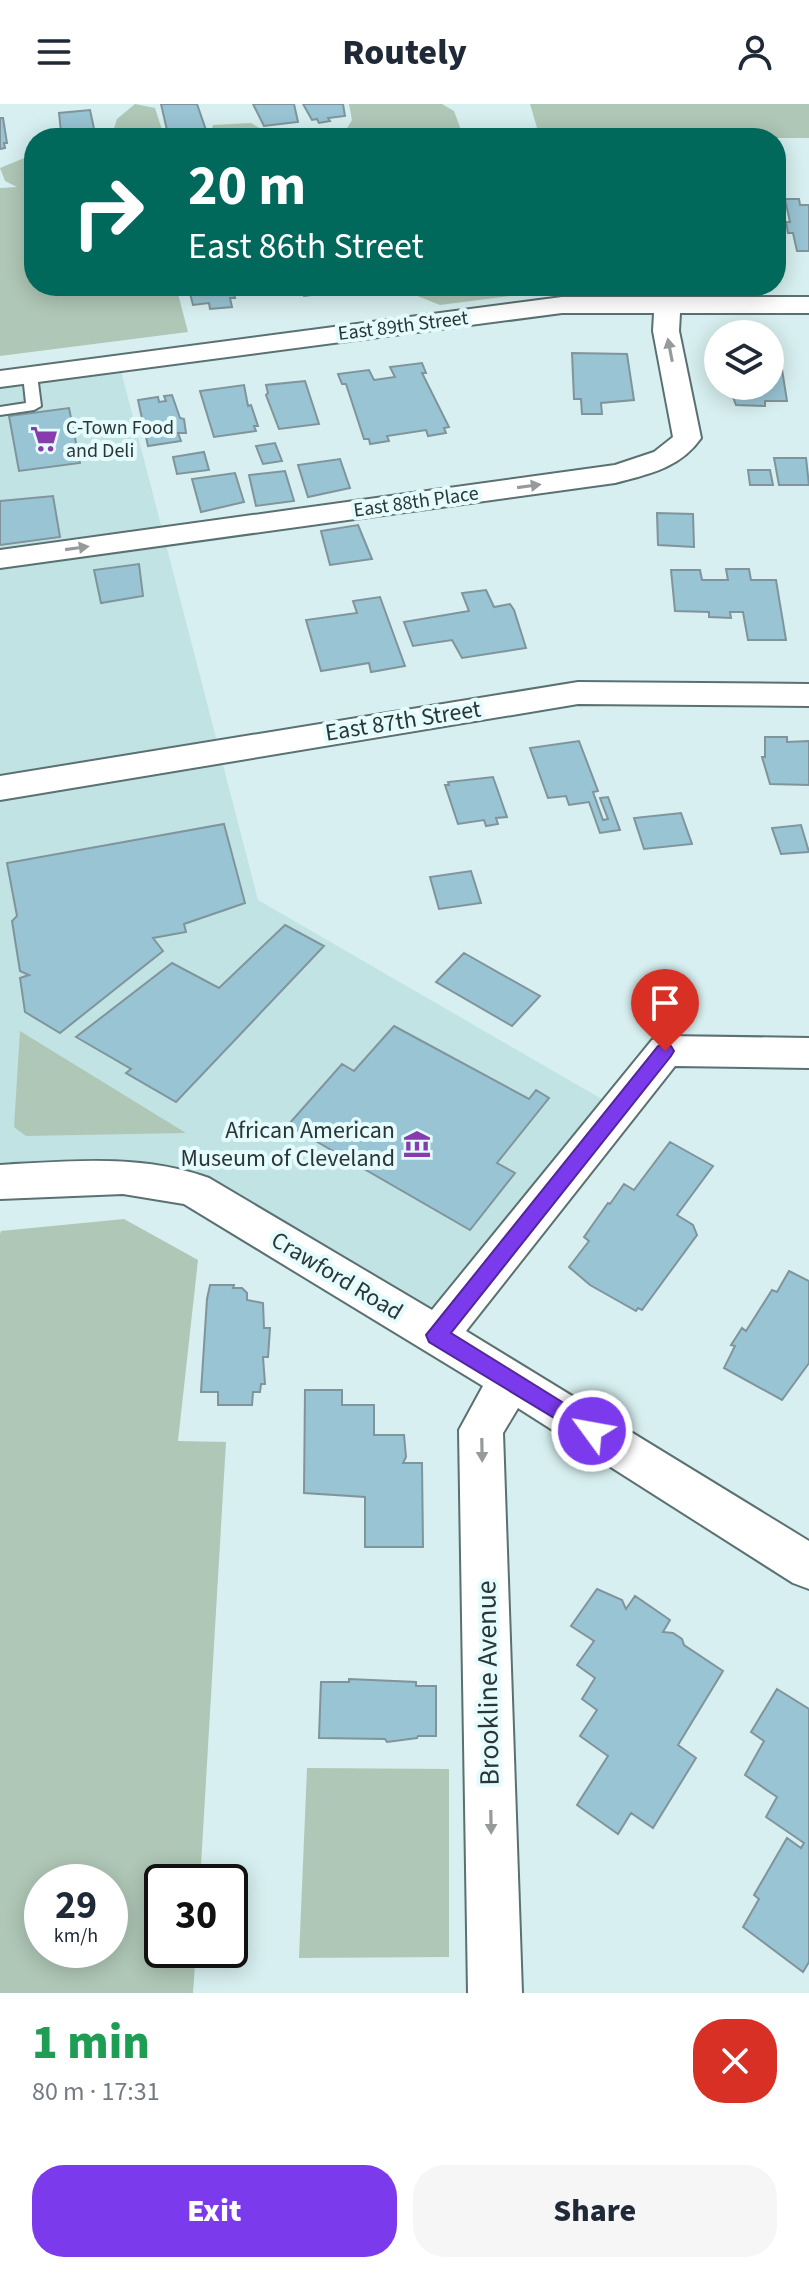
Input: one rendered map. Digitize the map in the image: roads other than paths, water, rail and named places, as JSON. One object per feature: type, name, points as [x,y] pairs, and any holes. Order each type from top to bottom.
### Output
[{"type":"street","name":"East 88th Place","points":[[0,559],[615,474],[651,465],[676,453],[687,438],[666,331],[667,304]]},
{"type":"street","name":"East 89th Street","points":[[0,379],[562,305],[809,305]]},
{"type":"street","name":"East 87th Street","points":[[0,788],[578,693],[809,695]]},
{"type":"street","points":[[437,1335],[665,1051],[809,1053]]},
{"type":"street","name":"Crawford Road","points":[[0,1182],[128,1175],[164,1180],[195,1190],[511,1380],[809,1567]]},
{"type":"street","name":"Brookline Avenue","points":[[495,1993],[481,1430],[511,1380]]},
{"type":"lane","points":[[0,411],[34,406],[30,375]]},
{"type":"place","name":"C-Town Food and Deli","points":[[44,439]]},
{"type":"place","name":"African American Museum of Cleveland","points":[[417,1144]]}]
